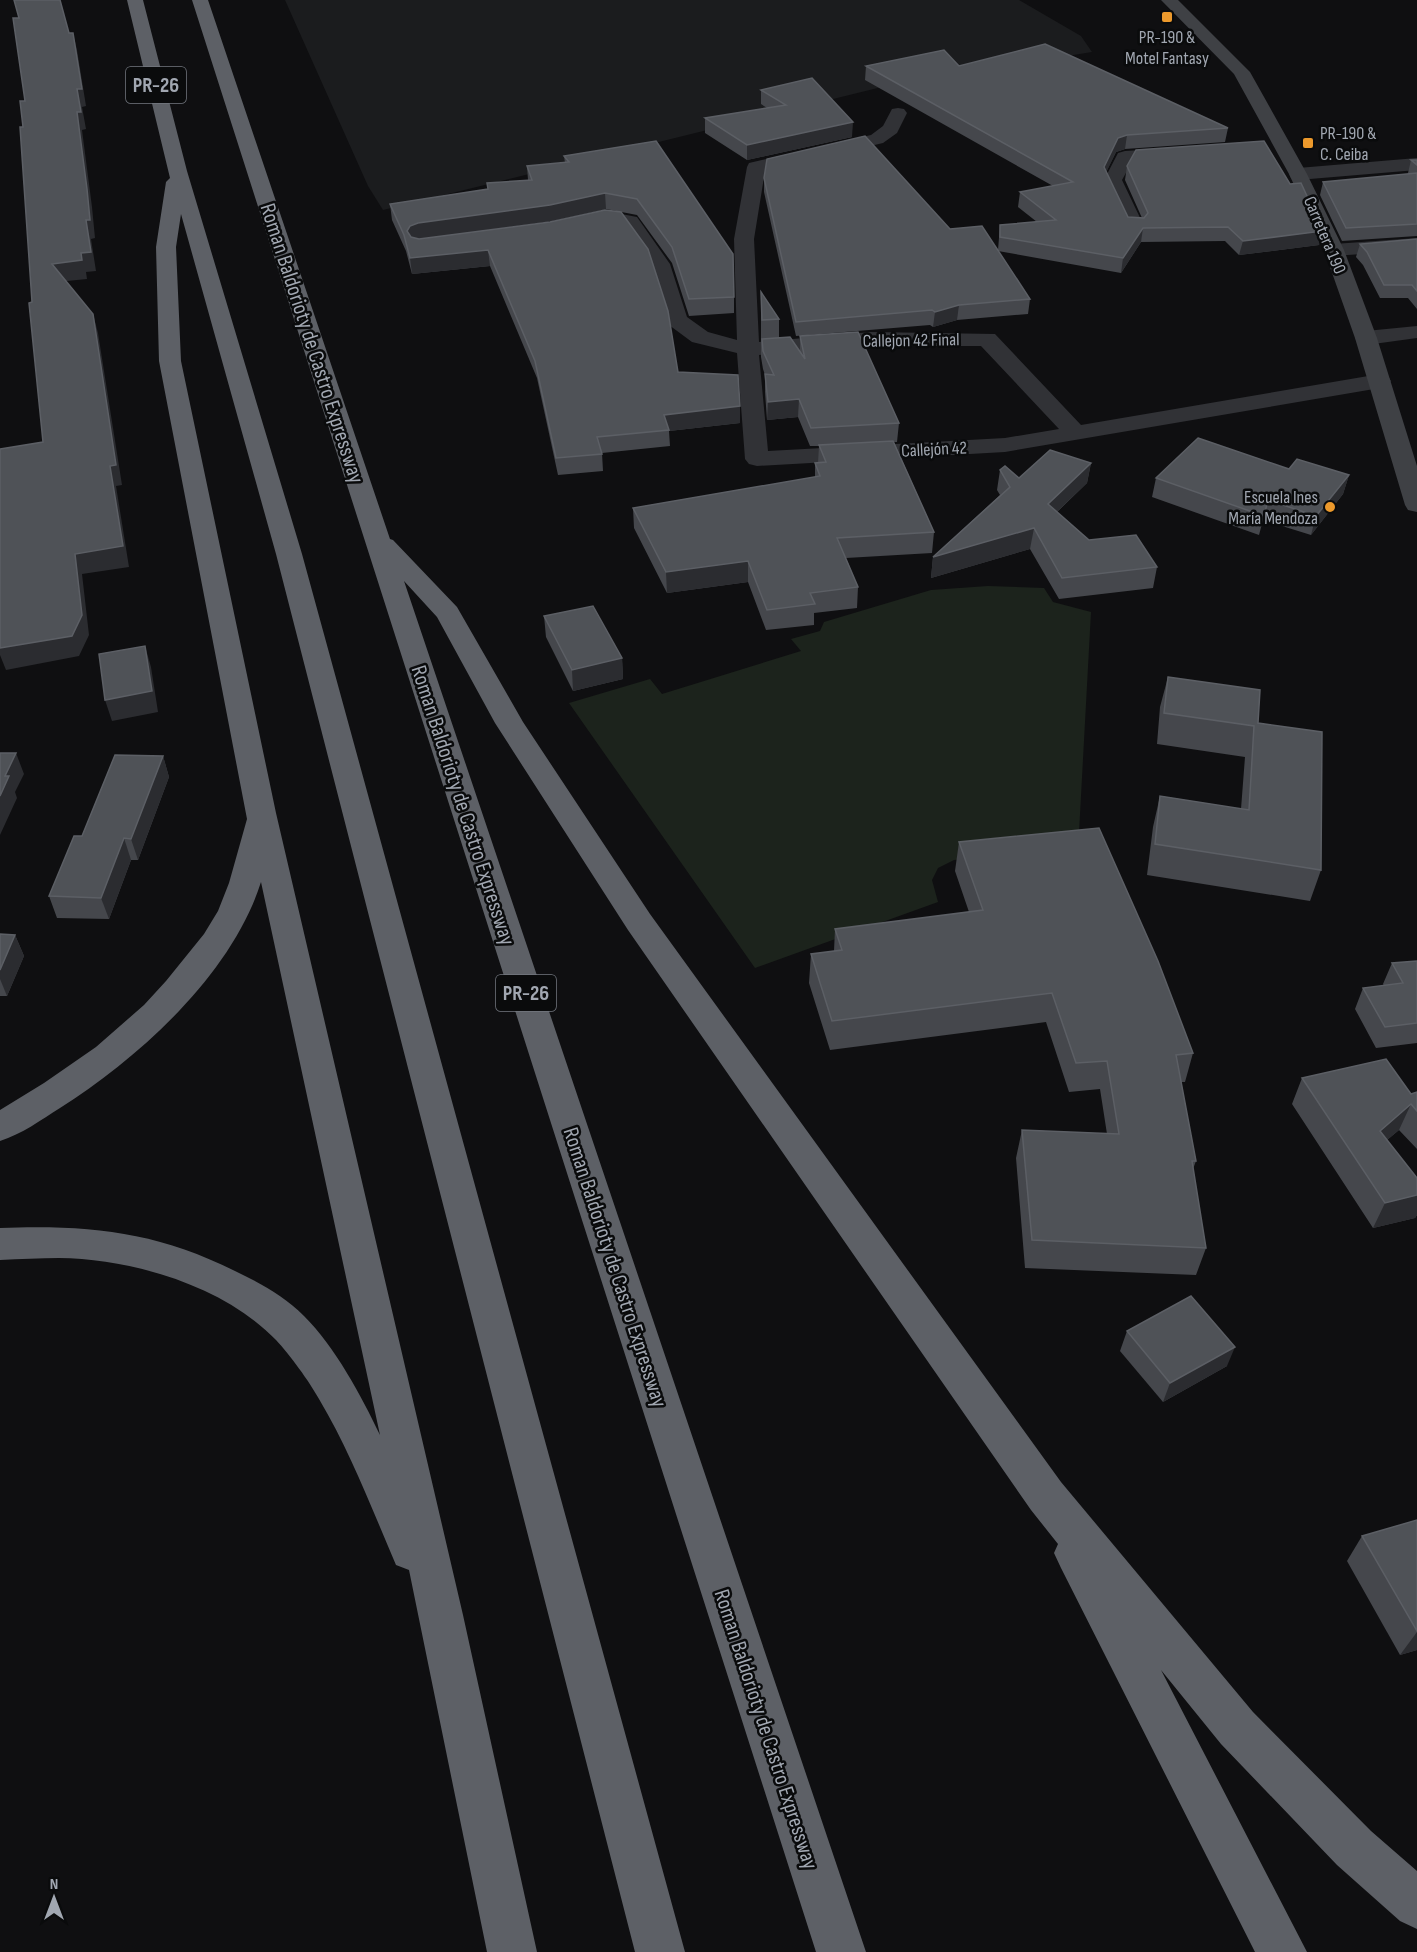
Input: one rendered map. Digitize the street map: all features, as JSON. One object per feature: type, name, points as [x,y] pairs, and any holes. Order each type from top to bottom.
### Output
[{"type":"highway","name":"PR-26","points":[[135,0],[178,171],[289,554],[660,1952]]},
{"type":"highway","name":"Roman Baldorioty de Castro Expressway","points":[[200,0],[841,1952]]},
{"type":"highway","points":[[178,171],[166,247],[170,361],[261,813],[441,1615],[512,1952]]},
{"type":"highway","points":[[376,537],[448,613],[509,723],[639,922],[1046,1496],[1237,1728],[1354,1848],[1417,1904]]},
{"type":"highway","points":[[0,1127],[44,1102],[108,1058],[140,1032],[178,993],[219,939],[237,904],[253,856],[261,813]]},
{"type":"highway","points":[[0,1244],[60,1242],[127,1249],[187,1265],[253,1298],[290,1328],[333,1385],[364,1445],[441,1615]]},
{"type":"highway","points":[[1046,1496],[1282,1952]]},
{"type":"street","name":"Carretera 190","points":[[1169,0],[1241,72],[1298,174],[1334,250],[1366,338],[1417,505]]},
{"type":"street","name":"Callejón 42","points":[[898,113],[891,129],[877,139],[756,167],[744,239],[748,349],[757,459],[1005,444],[1380,381]]},
{"type":"street","points":[[1260,148],[1282,146]]},
{"type":"street","points":[[1134,226],[1113,180],[1125,157],[1192,152]]},
{"type":"street","points":[[1298,174],[1417,164]]},
{"type":"street","name":"Callejon 42 Final","points":[[560,226],[606,217],[630,221],[660,264],[677,320],[700,337],[748,349],[871,339],[987,339],[1075,432]]},
{"type":"street","points":[[1334,250],[1417,244]]},
{"type":"street","points":[[1366,338],[1417,332]]},
{"type":"shaded area","points":[[285,0],[1019,0],[1081,36],[1092,52],[898,83],[383,210],[368,186]]},
{"type":"shaded area","points":[[988,586],[1044,588],[1053,602],[1091,612],[1078,851],[954,860],[938,868],[932,880],[938,902],[755,968],[569,703],[650,679],[662,694],[801,651],[791,639],[820,631],[824,622],[931,590]]},
{"type":"building","points":[[14,0],[60,0],[69,33],[73,33],[82,89],[77,89],[81,112],[77,112],[87,189],[90,220],[86,220],[91,252],[81,253],[82,260],[52,264],[93,314],[116,465],[110,466],[123,546],[75,554],[82,615],[72,636],[0,648],[0,449],[43,442],[29,303],[32,302],[20,127],[23,127],[20,101],[25,101],[13,18],[19,18]]},
{"type":"building","points":[[1045,44],[1228,128],[1127,135],[1118,138],[1104,167],[1128,217],[1144,218],[1148,213],[1127,166],[1136,150],[1264,141],[1290,184],[1301,183],[1323,231],[1243,241],[1228,227],[1143,228],[1123,258],[1000,237],[1000,225],[1056,220],[1020,192],[1073,182],[866,66],[944,50],[959,66]]},
{"type":"building","points":[[812,78],[853,122],[747,145],[705,118],[786,105],[761,90]]},
{"type":"building","points":[[865,136],[950,229],[982,226],[1030,299],[959,305],[935,312],[932,310],[796,322],[764,178],[767,159]]},
{"type":"building","points":[[656,141],[733,254],[734,297],[689,299],[672,247],[637,199],[605,193],[550,205],[418,223],[410,226],[407,231],[411,237],[419,239],[550,222],[605,210],[621,212],[648,249],[668,311],[678,372],[738,375],[740,406],[664,415],[669,430],[597,437],[602,454],[556,458],[535,361],[488,250],[410,258],[404,235],[390,204],[488,189],[487,183],[532,180],[527,166],[569,162],[564,156]]},
{"type":"building","points":[[1417,173],[1417,224],[1346,228],[1323,182]]},
{"type":"building","points":[[1417,239],[1417,291],[1412,285],[1384,285],[1367,252],[1360,244]]},
{"type":"building","points":[[761,292],[779,319],[762,320]]},
{"type":"building","points":[[858,332],[899,423],[811,428],[799,399],[768,402],[765,374],[774,375],[763,351],[762,339],[790,337],[805,359],[800,336]]},
{"type":"building","points":[[1198,438],[1289,469],[1297,459],[1349,475],[1316,516],[1268,500],[1264,516],[1156,478]]},
{"type":"building","points":[[893,441],[934,532],[837,538],[858,587],[810,593],[815,604],[767,610],[748,561],[666,572],[633,508],[820,476],[815,463],[826,462],[819,445]]},
{"type":"building","points":[[1050,450],[1091,463],[1048,504],[1089,540],[1136,535],[1157,567],[1062,578],[1034,528],[933,557],[1010,487],[1000,470],[1005,466],[1019,478]]},
{"type":"building","points":[[593,606],[622,658],[572,670],[544,616]]},
{"type":"building","points":[[145,646],[152,691],[105,700],[99,654]]},
{"type":"building","points":[[1168,677],[1260,690],[1258,723],[1322,732],[1321,870],[1155,844],[1160,796],[1249,810],[1254,726],[1164,713]]},
{"type":"building","points":[[0,753],[16,753],[5,776],[9,776],[0,796]]},
{"type":"building","points":[[115,755],[163,756],[131,839],[124,838],[101,898],[49,896],[74,836],[82,836]]},
{"type":"building","points":[[1099,828],[1158,961],[1193,1053],[1176,1055],[1196,1161],[1192,1161],[1206,1248],[1032,1240],[1022,1130],[1119,1134],[1107,1061],[1076,1063],[1052,993],[832,1021],[811,954],[842,950],[835,929],[983,910],[959,842]]},
{"type":"building","points":[[0,934],[15,935],[0,970]]},
{"type":"building","points":[[1417,961],[1417,1023],[1385,1027],[1363,988],[1403,983],[1392,963]]},
{"type":"building","points":[[1386,1059],[1411,1094],[1417,1092],[1417,1111],[1411,1104],[1380,1131],[1417,1178],[1417,1195],[1385,1203],[1302,1078]]},
{"type":"building","points":[[1191,1296],[1235,1347],[1170,1383],[1127,1331]]},
{"type":"building","points":[[1417,1520],[1417,1631],[1362,1536]]},
{"type":"place","name":"PR-190 & Motel Fantasy","points":[[1167,17]]},
{"type":"place","name":"PR-190 & C. Ceiba","points":[[1308,143]]},
{"type":"place","name":"Escuela Ines María Mendoza","points":[[1330,507]]}]
